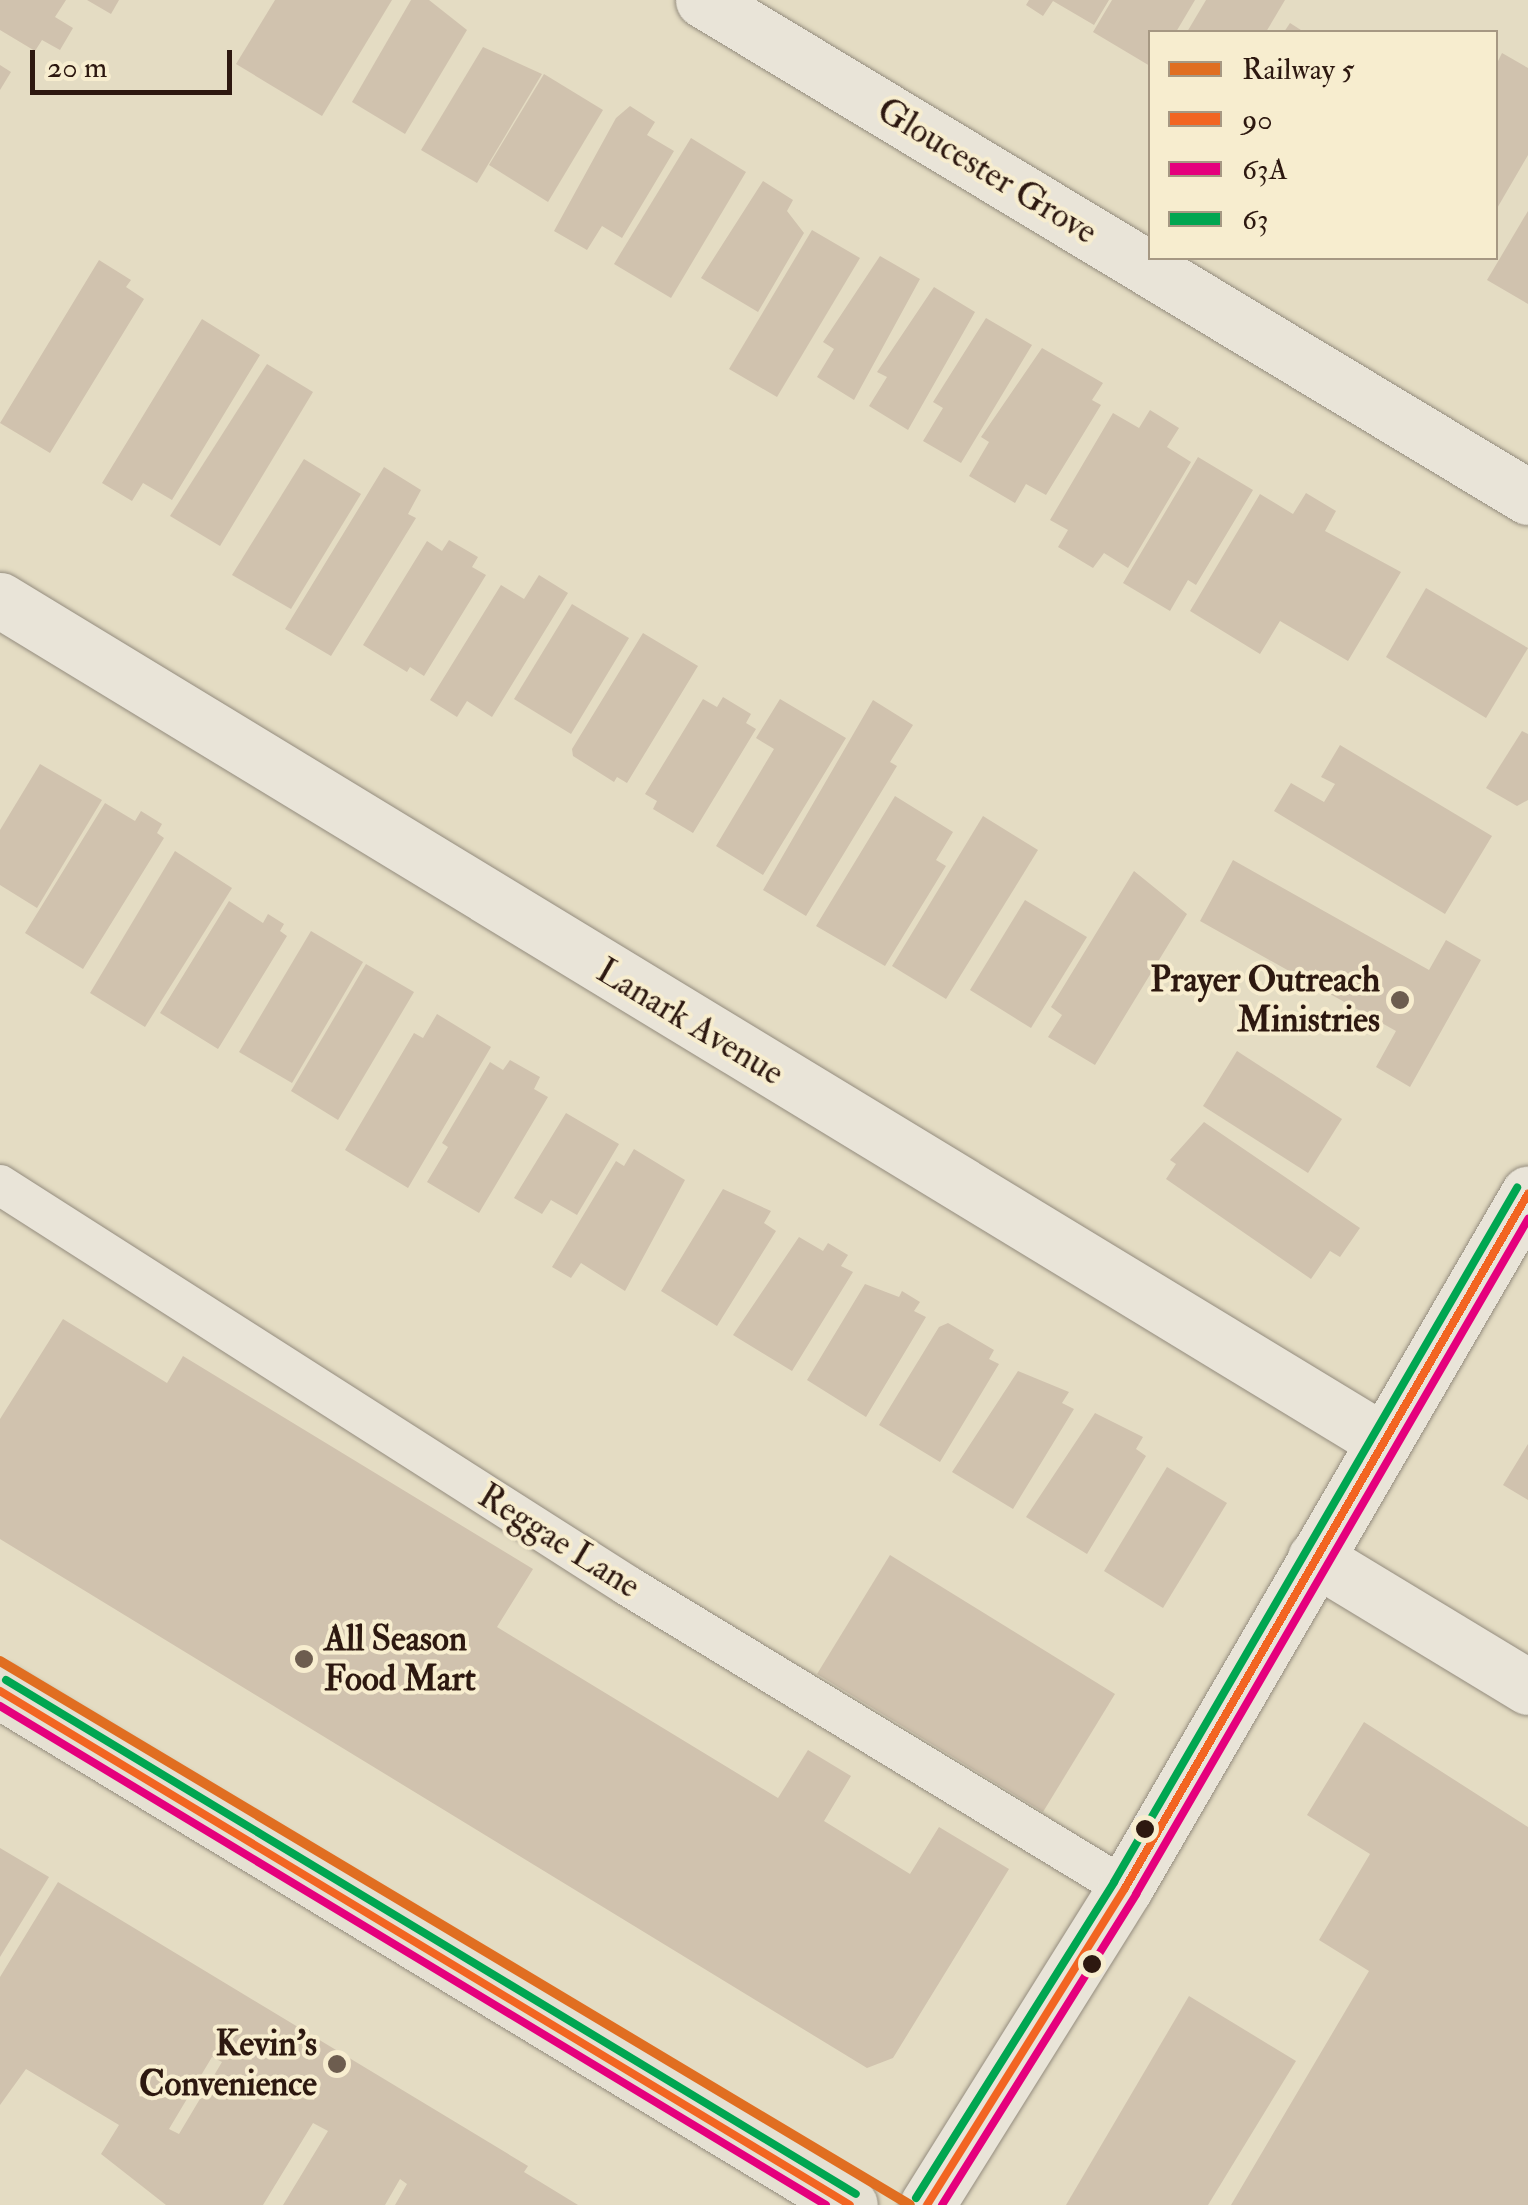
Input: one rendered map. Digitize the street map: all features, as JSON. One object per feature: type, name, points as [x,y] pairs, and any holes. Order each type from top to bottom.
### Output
[{"type":"main road","points":[[0,1691],[850,2205]]},
{"type":"street","name":"Gloucester Grove","points":[[703,0],[1528,496]]},
{"type":"street","name":"Lanark Avenue","points":[[0,600],[1383,1441]]},
{"type":"street","points":[[927,2205],[1125,1888],[1528,1194]]},
{"type":"street","points":[[1315,1558],[1528,1687]]},
{"type":"lane","name":"Reggae Lane","points":[[0,1185],[628,1586],[1125,1888]]},
{"type":"building","points":[[0,0],[66,0],[55,17],[73,28],[60,50],[42,40],[35,51],[0,30]]},
{"type":"building","points":[[87,0],[119,0],[111,14]]},
{"type":"building","points":[[275,0],[392,0],[322,116],[236,64]]},
{"type":"building","points":[[411,0],[429,0],[467,30],[405,134],[352,102]]},
{"type":"building","points":[[1029,0],[1109,0],[1094,25],[1053,1],[1043,16],[1026,5]]},
{"type":"building","points":[[1112,0],[1195,0],[1177,30],[1148,30],[1148,65],[1093,32]]},
{"type":"building","points":[[1206,0],[1285,0],[1267,30],[1188,30]]},
{"type":"building","points":[[483,47],[542,74],[477,183],[421,150]]},
{"type":"building","points":[[1502,53],[1528,68],[1528,155],[1498,207],[1498,61]]},
{"type":"building","points":[[0,65],[11,72],[0,90]]},
{"type":"building","points":[[544,74],[603,110],[548,202],[489,165]]},
{"type":"building","points":[[630,106],[655,122],[647,135],[674,151],[622,238],[602,226],[587,250],[554,231],[616,118]]},
{"type":"building","points":[[691,138],[746,172],[671,298],[614,264]]},
{"type":"building","points":[[763,181],[793,200],[787,211],[804,233],[758,312],[701,278]]},
{"type":"building","points":[[1528,211],[1528,304],[1487,280]]},
{"type":"building","points":[[812,230],[860,258],[777,397],[729,369]]},
{"type":"building","points":[[880,256],[920,279],[854,400],[817,377],[834,349],[823,342]]},
{"type":"building","points":[[99,260],[131,280],[126,287],[144,299],[50,453],[0,423]]},
{"type":"building","points":[[934,287],[975,312],[908,430],[869,406],[887,377],[877,372]]},
{"type":"building","points":[[986,318],[1032,345],[961,463],[923,441],[943,408],[933,402]]},
{"type":"building","points":[[202,319],[260,355],[172,500],[143,483],[132,501],[102,483]]},
{"type":"building","points":[[1042,348],[1103,383],[1092,400],[1101,405],[1046,495],[1026,484],[1015,503],[969,476],[989,442],[981,437]]},
{"type":"building","points":[[267,364],[313,392],[220,546],[170,516]]},
{"type":"building","points":[[1150,410],[1179,428],[1167,447],[1191,462],[1128,568],[1104,553],[1093,568],[1058,547],[1068,530],[1050,520],[1113,413],[1139,428]]},
{"type":"building","points":[[1198,457],[1253,490],[1196,585],[1188,580],[1170,611],[1123,583]]},
{"type":"building","points":[[304,459],[361,494],[291,609],[232,575]]},
{"type":"building","points":[[384,467],[421,490],[408,514],[416,518],[331,656],[285,629]]},
{"type":"building","points":[[1306,493],[1336,511],[1325,531],[1401,572],[1348,661],[1280,621],[1260,654],[1190,611],[1260,494],[1293,514]]},
{"type":"building","points":[[449,540],[478,557],[472,567],[486,575],[424,676],[410,667],[407,672],[363,645],[427,541],[442,551]]},
{"type":"building","points":[[539,575],[568,593],[492,717],[467,701],[457,717],[430,700],[501,585],[524,599]]},
{"type":"building","points":[[1426,588],[1528,648],[1486,718],[1386,657]]},
{"type":"building","points":[[572,604],[629,638],[571,734],[514,699]]},
{"type":"building","points":[[643,633],[698,666],[627,783],[617,777],[614,782],[573,756],[572,749]]},
{"type":"building","points":[[723,697],[751,714],[746,723],[756,729],[693,833],[653,809],[657,801],[645,794],[703,699],[717,707]]},
{"type":"building","points":[[780,699],[846,738],[763,875],[716,846],[774,749],[756,738]]},
{"type":"building","points":[[873,700],[913,725],[890,762],[897,766],[806,916],[763,890]]},
{"type":"building","points":[[1522,731],[1528,734],[1528,800],[1517,806],[1486,788]]},
{"type":"building","points":[[1340,745],[1492,836],[1445,914],[1274,811],[1291,783],[1324,802],[1335,784],[1321,777]]},
{"type":"building","points":[[40,764],[102,800],[37,908],[0,885],[0,830]]},
{"type":"building","points":[[895,796],[953,832],[936,860],[946,866],[885,966],[816,926]]},
{"type":"building","points":[[105,803],[135,821],[141,811],[162,824],[157,833],[164,838],[83,969],[25,933]]},
{"type":"building","points":[[983,816],[1038,850],[946,999],[892,966]]},
{"type":"building","points":[[175,851],[232,888],[145,1027],[90,993]]},
{"type":"building","name":"Prayer Outreach Ministries","points":[[1233,860],[1429,970],[1446,940],[1481,960],[1410,1087],[1376,1067],[1396,1031],[1200,921]]},
{"type":"building","points":[[1134,871],[1187,914],[1095,1065],[1048,1037],[1062,1015],[1051,1007]]},
{"type":"building","points":[[1025,900],[1087,937],[1031,1028],[970,990]]},
{"type":"building","points":[[229,901],[263,923],[268,914],[284,924],[280,931],[287,936],[218,1049],[160,1013]]},
{"type":"building","points":[[311,931],[363,962],[292,1083],[239,1052]]},
{"type":"building","points":[[366,964],[414,992],[338,1120],[291,1091]]},
{"type":"building","points":[[437,1014],[491,1047],[408,1188],[345,1150],[414,1033],[423,1038]]},
{"type":"building","points":[[1237,1051],[1342,1119],[1308,1173],[1203,1106]]},
{"type":"building","points":[[510,1060],[540,1077],[534,1089],[548,1097],[479,1213],[427,1182],[448,1147],[442,1143],[490,1062],[503,1070]]},
{"type":"building","points":[[566,1113],[619,1144],[577,1215],[551,1200],[542,1214],[514,1198]]},
{"type":"building","points":[[1204,1122],[1360,1228],[1340,1257],[1330,1251],[1311,1279],[1166,1179],[1176,1164],[1170,1160]]},
{"type":"building","points":[[634,1149],[685,1180],[625,1291],[581,1263],[571,1278],[552,1267],[616,1161],[624,1166]]},
{"type":"building","points":[[723,1189],[771,1211],[764,1223],[776,1231],[717,1326],[661,1291]]},
{"type":"building","points":[[799,1237],[823,1251],[828,1243],[848,1255],[841,1266],[853,1272],[792,1371],[733,1335]]},
{"type":"building","points":[[865,1284],[899,1297],[902,1291],[920,1302],[914,1311],[926,1317],[866,1417],[807,1380]]},
{"type":"building","points":[[63,1319],[167,1383],[183,1356],[533,1569],[497,1627],[778,1798],[808,1750],[851,1776],[824,1821],[910,1874],[939,1827],[1009,1869],[893,2058],[867,2068],[0,1539],[0,1419]]},
{"type":"building","points":[[948,1323],[994,1350],[989,1359],[999,1364],[940,1462],[879,1425],[939,1327]]},
{"type":"building","points":[[1018,1371],[1069,1392],[1062,1403],[1074,1409],[1013,1509],[952,1472]]},
{"type":"building","points":[[1095,1413],[1143,1437],[1136,1449],[1146,1456],[1087,1554],[1026,1517]]},
{"type":"building","points":[[1528,1444],[1528,1500],[1503,1485]]},
{"type":"building","points":[[1167,1467],[1227,1503],[1163,1608],[1104,1571]]},
{"type":"building","points":[[890,1555],[1115,1694],[1043,1812],[817,1674]]},
{"type":"building","points":[[1364,1722],[1528,1827],[1528,2205],[1231,2205],[1369,1971],[1319,1940],[1370,1854],[1307,1815]]},
{"type":"building","points":[[0,1848],[49,1877],[0,1957]]},
{"type":"building","points":[[58,1882],[528,2166],[524,2172],[578,2205],[395,2205],[407,2184],[400,2179],[385,2205],[283,2205],[328,2131],[313,2123],[263,2205],[166,2205],[101,2154],[119,2125],[26,2069],[0,2105],[0,1977]],"holes":[[[212,2057],[222,2062],[179,2134],[169,2129]]]},
{"type":"building","points":[[1189,1996],[1296,2061],[1208,2205],[1066,2205]]},
{"type":"rail line","name":"5","points":[[0,1661],[910,2205]]},
{"type":"transit line","name":"63","points":[[916,2198],[1114,1882],[1517,1188]]},
{"type":"transit line","name":"90","points":[[927,2205],[1125,1888],[1528,1194]]},
{"type":"transit line","name":"63A","points":[[942,2205],[1136,1894],[1528,1219]]},
{"type":"transit line","name":"63","points":[[6,1680],[856,2194]]},
{"type":"transit line","name":"90","points":[[0,1691],[850,2205]]},
{"type":"transit line","name":"63A","points":[[0,1706],[826,2205]]},
{"type":"place","name":"Prayer Outreach Ministries","points":[[1400,1000]]},
{"type":"place","name":"All Season Food Mart","points":[[304,1659]]},
{"type":"place","name":"Kevin’s Convenience","points":[[337,2064]]}]
